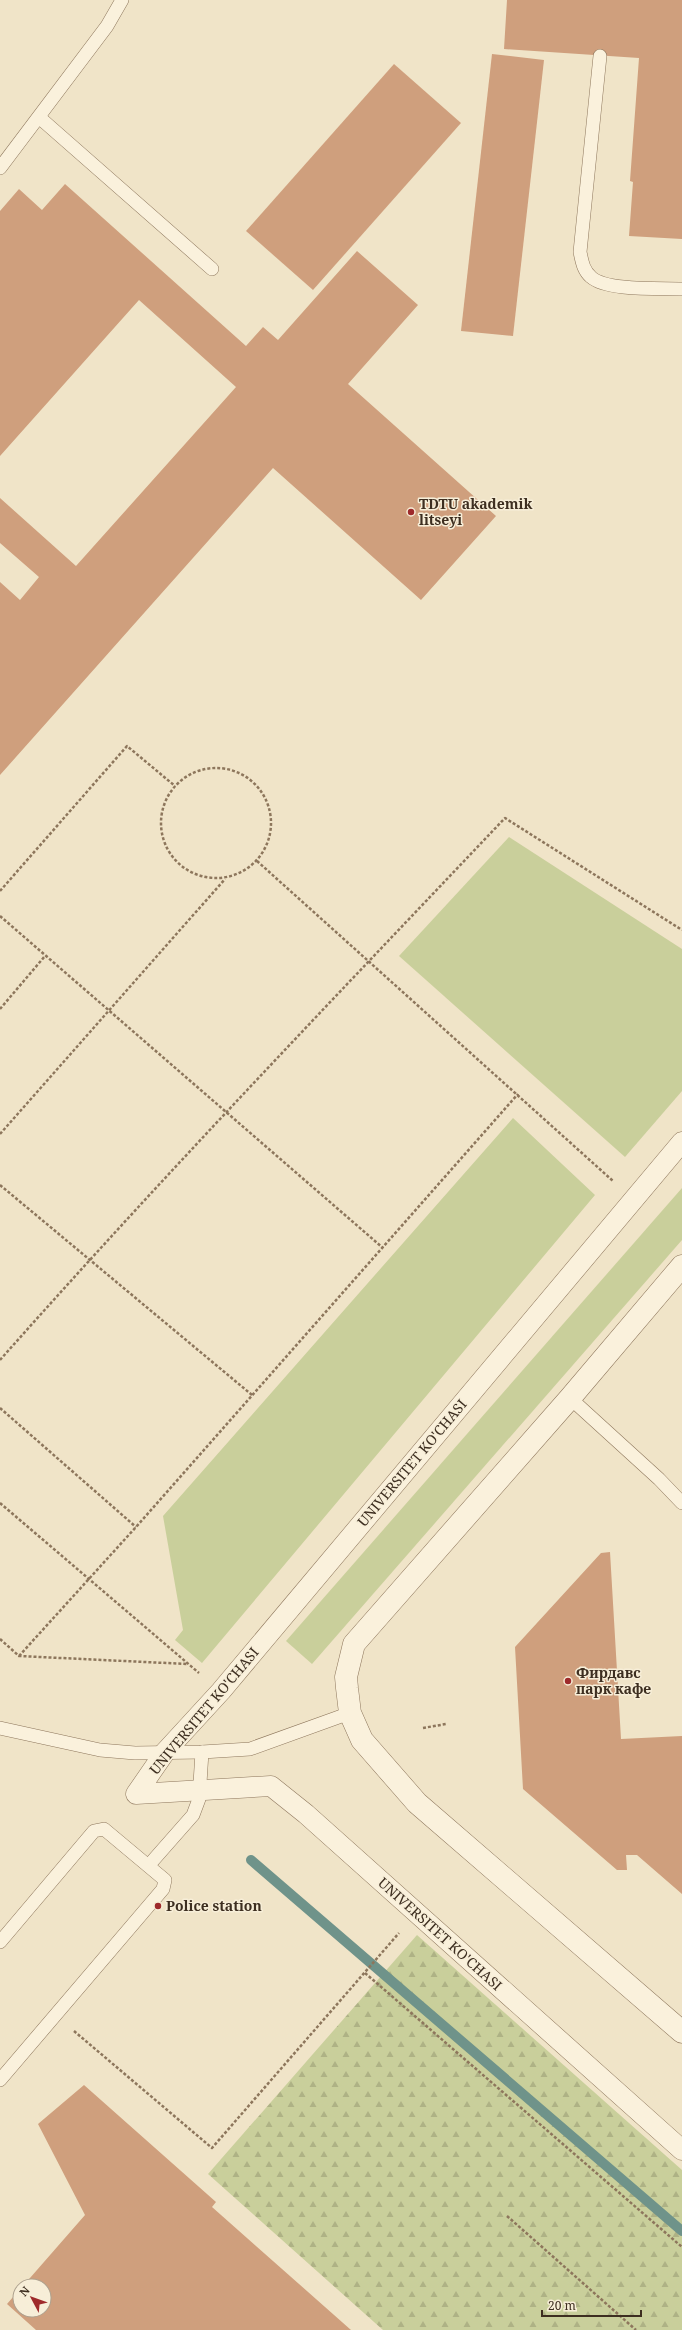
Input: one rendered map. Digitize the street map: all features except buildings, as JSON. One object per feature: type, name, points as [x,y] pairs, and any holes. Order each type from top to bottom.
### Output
[{"type":"street","name":"UNIVERSITET KO'CHASI","points":[[682,1142],[221,1691],[165,1752],[136,1794],[271,1786],[306,1814],[682,2150]]},
{"type":"street","points":[[682,1266],[570,1398],[354,1644],[346,1678],[350,1713],[362,1740],[416,1803],[682,2032]]},
{"type":"lane","points":[[0,168],[40,118],[107,26],[122,0]]},
{"type":"lane","points":[[600,56],[580,252],[582,265],[591,277],[609,285],[682,289]]},
{"type":"lane","points":[[40,118],[212,269]]},
{"type":"lane","points":[[570,1398],[659,1479],[682,1503]]},
{"type":"lane","points":[[0,1728],[100,1750],[202,1752],[250,1749],[350,1713]]},
{"type":"lane","points":[[149,1865],[193,1815],[199,1791],[202,1752]]},
{"type":"lane","points":[[0,1942],[94,1831],[98,1829],[104,1829],[149,1865],[165,1880],[163,1889],[0,2080]]},
{"type":"path","points":[[0,891],[127,746],[175,786]]},
{"type":"path","points":[[208,768],[228,769],[246,776],[260,789],[269,806],[272,826],[267,845],[257,861],[242,872],[225,878],[208,879],[192,874],[178,864],[167,850],[161,834],[160,817],[165,800],[175,786],[190,774],[208,768]]},
{"type":"path","points":[[0,1360],[89,1260],[226,1112],[506,818],[682,930]]},
{"type":"path","points":[[257,861],[518,1094],[633,1199]]},
{"type":"path","points":[[0,1134],[225,878]]},
{"type":"path","points":[[0,916],[383,1248]]},
{"type":"path","points":[[0,1009],[46,956]]},
{"type":"path","points":[[19,1656],[136,1527],[518,1094]]},
{"type":"path","points":[[0,1186],[252,1395]]},
{"type":"path","points":[[0,1408],[136,1527]]},
{"type":"path","points":[[0,1503],[221,1691]]},
{"type":"path","points":[[0,1639],[19,1656],[188,1664]]},
{"type":"path","points":[[423,1728],[446,1724]]},
{"type":"path","points":[[55,2015],[212,2148],[385,1949]]},
{"type":"path","points":[[365,1973],[682,2247]]},
{"type":"path","points":[[507,2216],[636,2330]]},
{"type":"green space","points":[[509,837],[682,949],[682,1091],[625,1157],[399,956]]},
{"type":"green space","points":[[513,1118],[595,1195],[202,1663],[175,1640],[183,1630],[163,1516]]},
{"type":"green space","points":[[682,1188],[682,1240],[312,1664],[286,1641]]},
{"type":"green space","points":[[417,1935],[682,2170],[682,2330],[383,2330],[208,2174]]},
{"type":"waterway","points":[[251,1860],[682,2231]]},
{"type":"place","name":"TDTU akademik litseyi","points":[[411,512]]},
{"type":"place","name":"Фирдавс парк кафе","points":[[568,1681]]},
{"type":"place","name":"Police station","points":[[158,1906]]}]
